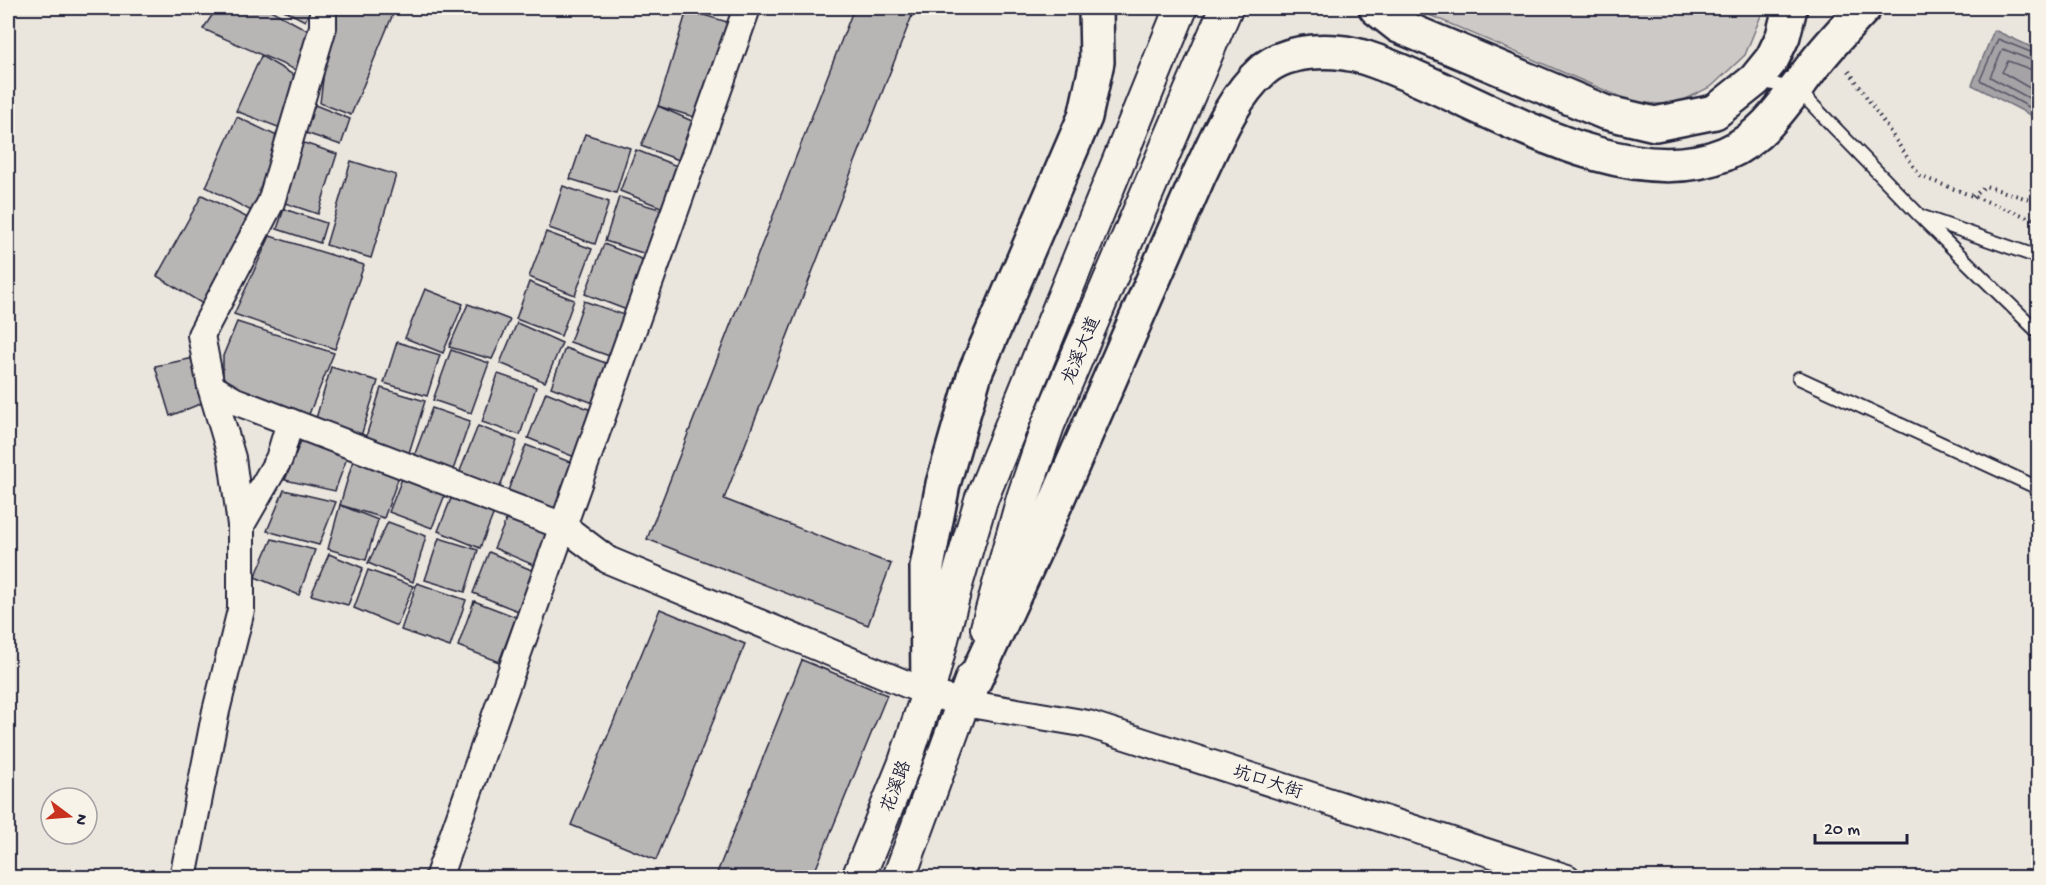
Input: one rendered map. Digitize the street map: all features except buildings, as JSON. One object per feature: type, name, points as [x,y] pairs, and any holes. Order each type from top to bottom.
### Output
[{"type":"main road","points":[[928,693],[927,567],[943,483],[975,373],[1085,117],[1096,62],[1096,8]]},
{"type":"main road","points":[[964,703],[1040,539],[1223,124],[1244,91],[1263,70],[1281,60],[1307,53],[1332,52],[1365,58],[1572,146],[1621,161],[1652,164],[1692,162],[1722,155],[1739,147],[1774,116],[1797,89],[1839,56],[1864,8]]},
{"type":"main road","points":[[1388,17],[1604,112],[1655,124],[1715,112],[1755,80],[1772,59],[1787,22]]},
{"type":"street","points":[[183,878],[216,711],[241,610],[241,525],[232,458],[211,387],[201,335],[271,202],[323,27],[323,8]]},
{"type":"street","points":[[438,878],[747,8]]},
{"type":"street","name":"龙溪大道","points":[[928,693],[981,500],[1180,8]]},
{"type":"street","name":"龙溪大道","points":[[964,703],[1023,498],[1048,425],[1226,8]]},
{"type":"street","name":"坑口大街","points":[[211,387],[235,401],[563,526],[608,560],[928,693],[964,703],[1088,724],[1567,878]]},
{"type":"street","points":[[241,525],[279,459],[290,422]]},
{"type":"street","name":"花溪路","points":[[858,878],[904,765],[928,693]]},
{"type":"street","name":"花溪路","points":[[899,878],[964,703]]},
{"type":"lane","points":[[1755,80],[1797,89],[1920,216],[2038,332]]},
{"type":"lane","points":[[1920,216],[2038,257]]},
{"type":"lane","points":[[1799,378],[2038,488]]},
{"type":"path","points":[[1839,56],[1920,176],[2038,221]]},
{"type":"path","points":[[1973,197],[1985,186],[2038,202]]},
{"type":"shaded area","points":[[1413,8],[1764,8],[1745,55],[1712,86],[1674,105],[1632,102]]},
{"type":"water","points":[[1994,30],[2038,50],[2038,119],[1972,85]]}]
